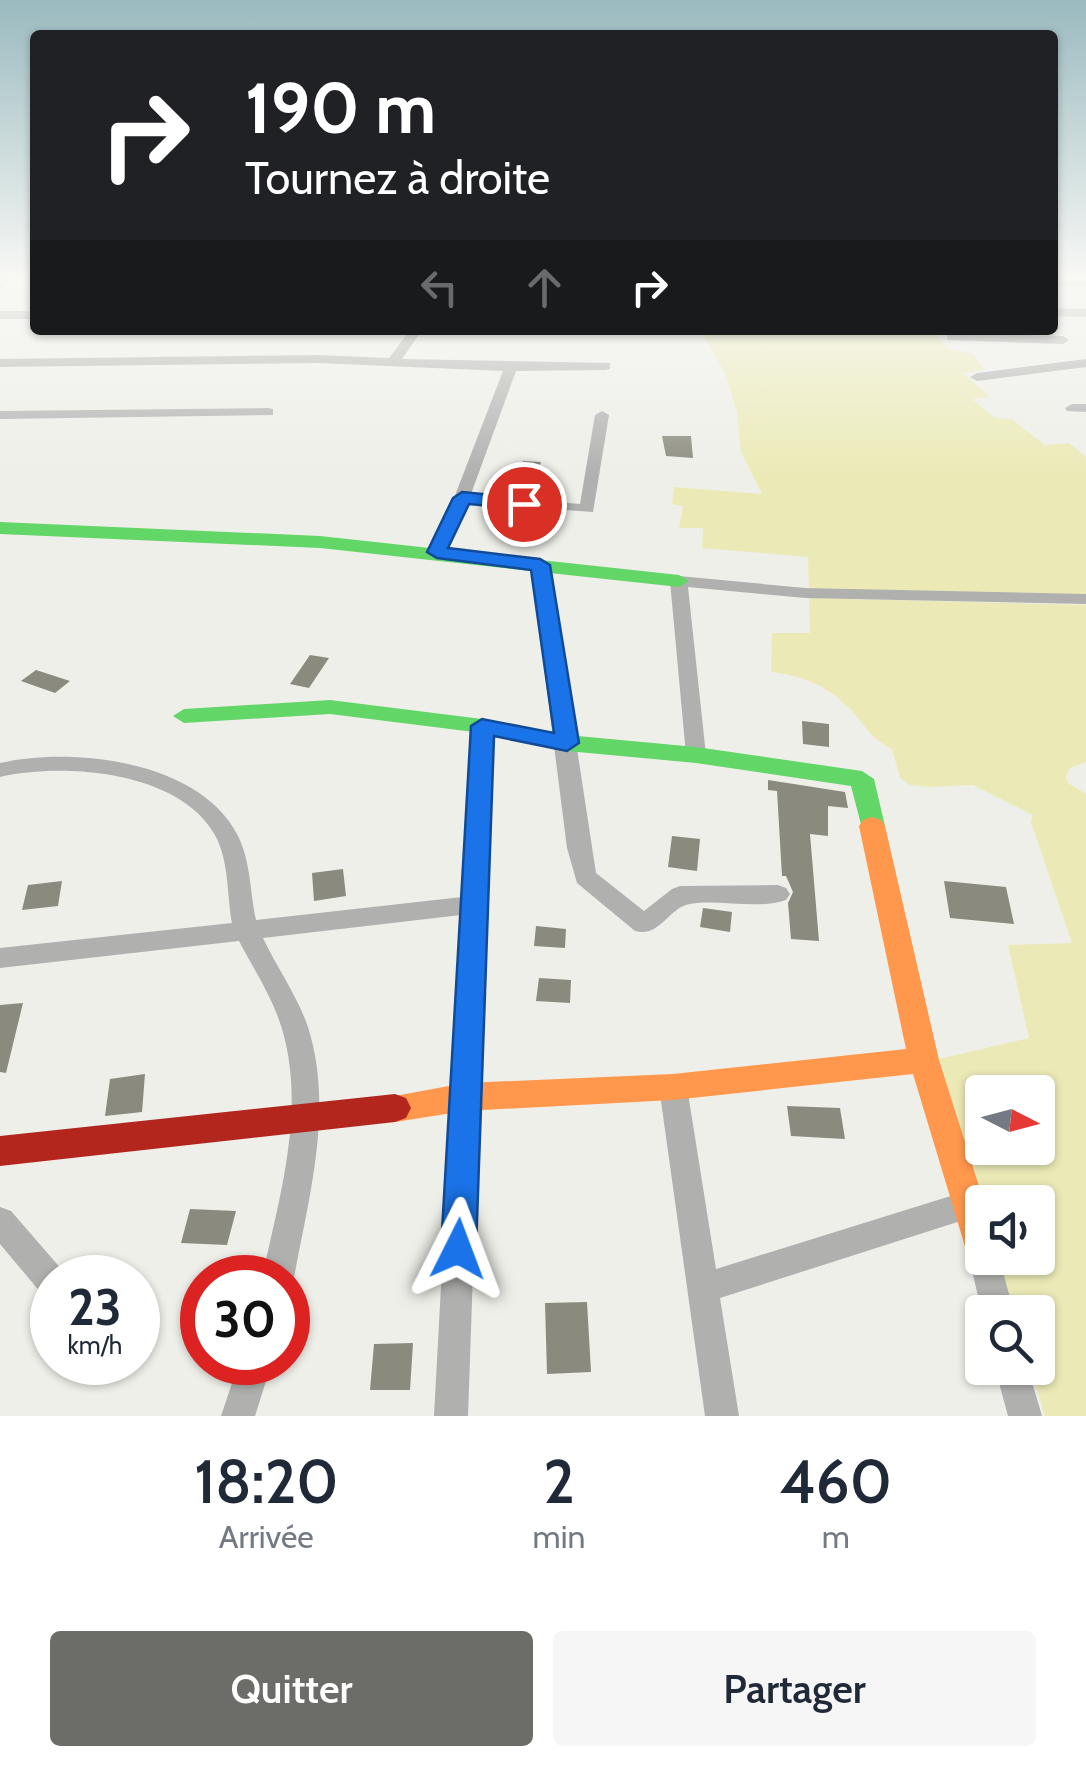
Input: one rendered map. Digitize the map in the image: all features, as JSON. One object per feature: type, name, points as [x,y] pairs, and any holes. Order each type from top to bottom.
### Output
[{"type":"street","points":[[394,360],[405,345]]},
{"type":"street","points":[[0,363],[394,360],[511,368],[605,366]]},
{"type":"street","points":[[977,376],[1086,363]]},
{"type":"street","points":[[437,552],[462,498],[511,368]]},
{"type":"street","points":[[0,415],[268,412]]},
{"type":"street","points":[[462,498],[586,509],[602,415]]},
{"type":"street","points":[[0,528],[242,537],[437,552],[679,582],[805,593],[1086,599]]},
{"type":"street","points":[[540,565],[567,743],[578,848],[586,878],[644,924],[680,895],[778,894]]},
{"type":"street","points":[[679,582],[696,755]]},
{"type":"street","points":[[184,716],[330,708],[482,726],[567,743],[696,755],[862,779],[924,1060],[965,1188]]},
{"type":"street","points":[[451,1416],[482,726]]},
{"type":"street","points":[[0,770],[43,762],[122,771],[169,786],[209,808],[228,838],[247,930],[296,1029],[304,1073],[305,1115],[282,1255]]},
{"type":"street","points":[[0,958],[474,905]]},
{"type":"street","points":[[0,1151],[451,1102],[465,1097],[673,1087],[924,1060]]},
{"type":"street","points":[[673,1087],[722,1416]]},
{"type":"street","points":[[701,1289],[965,1206]]},
{"type":"street","points":[[0,1221],[30,1256]]},
{"type":"street","points":[[238,1416],[248,1385]]},
{"type":"street","points":[[1017,1385],[1025,1416]]},
{"type":"green space","points":[[709,345],[945,345],[973,354],[984,370],[963,373],[990,397],[972,399],[995,418],[1011,419],[1045,445],[1069,443],[1086,457],[1086,595],[809,588],[808,557],[702,548],[703,528],[679,528],[683,506],[672,504],[674,487],[762,494],[741,452],[737,412],[725,373]]},
{"type":"green space","points":[[809,598],[1086,605],[1086,762],[1070,768],[1066,776],[1068,783],[1086,794],[1086,1416],[1045,1416],[1035,1385],[1055,1385],[1055,1295],[1009,1295],[1003,1275],[1055,1275],[1055,1185],[977,1185],[971,1165],[1055,1165],[1055,1075],[965,1075],[965,1145],[939,1059],[1029,1038],[1008,945],[1072,943],[1031,822],[1033,815],[973,785],[910,785],[900,778],[892,749],[873,736],[842,701],[814,683],[771,672],[772,633],[810,633]]},
{"type":"building","points":[[662,436],[691,436],[693,458],[666,456]]},
{"type":"building","points":[[523,461],[541,462],[532,487],[514,487]]},
{"type":"building","points":[[310,655],[329,658],[309,688],[290,684]]},
{"type":"building","points":[[36,670],[70,681],[55,693],[21,681]]},
{"type":"building","points":[[802,721],[829,724],[829,747],[803,744]]},
{"type":"building","points":[[768,780],[845,792],[848,808],[828,806],[828,836],[810,834],[819,941],[791,939],[788,903],[793,892],[786,876],[782,876],[777,791],[768,790]]},
{"type":"building","points":[[672,836],[700,839],[697,871],[668,867]]},
{"type":"building","points":[[343,869],[346,896],[314,901],[312,873]]},
{"type":"building","points":[[62,881],[58,906],[22,910],[28,885]]},
{"type":"building","points":[[944,881],[1006,887],[1014,924],[950,918]]},
{"type":"building","points":[[703,908],[732,912],[730,932],[700,927]]},
{"type":"building","points":[[536,926],[566,929],[565,948],[534,946]]},
{"type":"building","points":[[539,978],[571,980],[570,1003],[536,1001]]},
{"type":"building","points":[[23,1003],[6,1073],[0,1072],[0,1005]]},
{"type":"building","points":[[145,1074],[142,1112],[105,1116],[110,1079]]},
{"type":"building","points":[[787,1106],[840,1108],[845,1139],[791,1136]]},
{"type":"building","points":[[190,1209],[236,1211],[227,1245],[181,1243]]},
{"type":"building","points":[[587,1302],[591,1372],[547,1374],[545,1303]]},
{"type":"building","points":[[413,1343],[410,1390],[370,1390],[374,1344]]},
{"type":"traffic: fast","points":[[0,528],[320,542],[679,581]]},
{"type":"traffic: fast","points":[[184,716],[330,707],[482,726],[567,743],[696,755],[862,779],[872,826]]},
{"type":"traffic: slow","points":[[872,826],[924,1060],[965,1195]]},
{"type":"traffic: slow","points":[[395,1108],[465,1097],[673,1087],[924,1060]]},
{"type":"traffic: jam","points":[[0,1151],[395,1108]]},
{"type":"route","points":[[458,1249],[482,726],[567,743],[540,565],[437,552],[462,498],[524,504]]}]
